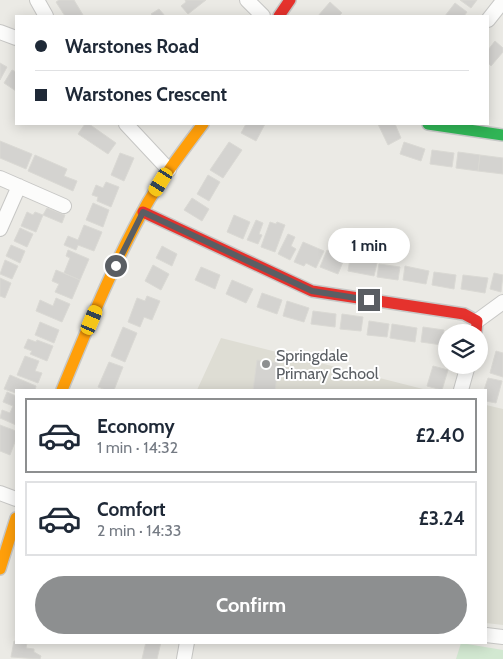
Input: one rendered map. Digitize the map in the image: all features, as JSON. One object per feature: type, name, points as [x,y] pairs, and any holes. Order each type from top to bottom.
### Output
[{"type":"street","points":[[248,0],[262,15]]},
{"type":"street","points":[[280,15],[290,0]]},
{"type":"street","points":[[489,19],[503,1]]},
{"type":"street","points":[[0,32],[15,38]]},
{"type":"street","points":[[127,125],[169,170]]},
{"type":"street","points":[[62,389],[116,266],[143,212],[169,170],[202,125]]},
{"type":"street","points":[[435,125],[503,135]]},
{"type":"street","points":[[0,178],[64,206]]},
{"type":"street","points":[[0,229],[19,186]]},
{"type":"street","points":[[143,212],[312,291],[464,314],[474,324]]},
{"type":"street","points":[[478,324],[503,302]]},
{"type":"street","points":[[461,389],[465,374]]},
{"type":"street","points":[[0,494],[15,499]]},
{"type":"street","points":[[6,564],[15,523]]},
{"type":"street","points":[[487,634],[503,637]]},
{"type":"street","points":[[184,659],[187,644]]},
{"type":"shaded area","name":"Springdale Primary School","points":[[221,338],[423,389],[197,389]]},
{"type":"shaded area","points":[[487,405],[503,409],[503,625],[487,623]]},
{"type":"green space","points":[[461,644],[503,650],[503,659],[456,659]]},
{"type":"building","points":[[59,0],[74,0],[83,15],[64,15],[56,2]]},
{"type":"building","points":[[185,0],[206,0],[188,14],[181,6],[186,2]]},
{"type":"building","points":[[460,0],[477,0],[471,8]]},
{"type":"building","points":[[330,2],[342,13],[340,15],[319,15]]},
{"type":"building","points":[[455,3],[467,12],[465,15],[446,15]]},
{"type":"building","points":[[159,9],[164,15],[152,15]]},
{"type":"building","points":[[495,41],[503,48],[503,52],[491,66],[489,64],[489,49]]},
{"type":"building","points":[[0,63],[7,67],[0,80]]},
{"type":"building","points":[[12,70],[15,72],[15,90],[4,83]]},
{"type":"building","points":[[84,125],[90,125],[116,143],[108,154],[78,134]]},
{"type":"building","points":[[245,125],[264,125],[256,141],[241,133]]},
{"type":"building","points":[[378,125],[395,125],[401,138],[388,145]]},
{"type":"building","points":[[0,141],[32,154],[26,169],[0,158]]},
{"type":"building","points":[[229,142],[242,150],[223,178],[210,170]]},
{"type":"building","points":[[404,142],[425,149],[421,161],[400,154]]},
{"type":"building","points":[[432,150],[454,153],[452,167],[430,164]]},
{"type":"building","points":[[458,152],[480,155],[478,171],[456,168]]},
{"type":"building","points":[[120,153],[134,158],[124,181],[111,175]]},
{"type":"building","points":[[35,155],[67,169],[64,176],[77,181],[73,191],[28,171]]},
{"type":"building","points":[[480,155],[503,158],[503,174],[478,171]]},
{"type":"building","points":[[208,175],[220,182],[209,201],[197,194]]},
{"type":"building","points":[[106,182],[119,187],[111,207],[97,201],[98,197],[92,195],[96,185],[103,188]]},
{"type":"building","points":[[192,198],[209,209],[202,221],[184,210]]},
{"type":"building","points":[[93,203],[109,210],[103,227],[86,220]]},
{"type":"building","points":[[47,208],[65,215],[62,223],[43,215]]},
{"type":"building","points":[[27,212],[33,215],[35,212],[43,215],[36,232],[21,226]]},
{"type":"building","points":[[234,215],[250,222],[243,239],[227,232]]},
{"type":"building","points":[[256,220],[263,223],[259,234],[262,235],[258,244],[247,240]]},
{"type":"building","points":[[270,222],[285,225],[275,252],[261,247]]},
{"type":"building","points":[[84,225],[102,232],[94,251],[78,245],[76,250],[64,245],[68,236],[78,240]]},
{"type":"building","points":[[20,228],[33,234],[27,247],[14,241]]},
{"type":"building","points":[[288,234],[295,237],[291,246],[296,249],[290,260],[278,254]]},
{"type":"building","points":[[303,242],[324,251],[316,268],[306,263],[304,266],[294,262]]},
{"type":"building","points":[[11,245],[25,251],[20,263],[6,256]]},
{"type":"building","points":[[162,246],[177,254],[172,266],[156,258]]},
{"type":"building","points":[[68,250],[89,259],[80,280],[64,273],[70,258],[66,256]]},
{"type":"building","points":[[327,250],[345,257],[338,274],[320,267]]},
{"type":"building","points":[[363,256],[378,258],[374,276],[348,271],[350,259],[362,261]]},
{"type":"building","points":[[5,260],[18,266],[12,279],[0,274]]},
{"type":"building","points":[[379,264],[400,267],[398,280],[377,277]]},
{"type":"building","points":[[153,265],[169,274],[161,290],[145,281]]},
{"type":"building","points":[[405,266],[429,271],[426,284],[403,280]]},
{"type":"building","points":[[201,267],[220,275],[215,289],[195,280]]},
{"type":"building","points":[[56,270],[80,280],[72,299],[55,292],[59,284],[52,281]]},
{"type":"building","points":[[434,272],[456,275],[454,289],[432,285]]},
{"type":"building","points":[[494,273],[503,275],[501,292],[490,289]]},
{"type":"building","points":[[463,275],[488,278],[485,293],[461,289]]},
{"type":"building","points":[[0,278],[11,283],[5,298],[0,296]]},
{"type":"building","points":[[232,280],[253,289],[246,303],[226,294]]},
{"type":"building","points":[[262,293],[282,300],[277,314],[257,307]]},
{"type":"building","points":[[147,296],[160,301],[152,320],[144,317],[140,327],[128,322],[137,298],[145,301]]},
{"type":"building","points":[[56,298],[70,304],[62,322],[36,311],[40,300],[53,306]]},
{"type":"building","points":[[287,301],[309,308],[304,322],[283,316]]},
{"type":"building","points":[[313,311],[336,314],[335,327],[311,324]]},
{"type":"building","points":[[342,314],[363,317],[361,331],[340,329]]},
{"type":"building","points":[[369,321],[389,324],[387,337],[367,335]]},
{"type":"building","points":[[40,322],[59,330],[54,343],[35,335]]},
{"type":"building","points":[[392,324],[417,328],[415,342],[390,338]]},
{"type":"building","points":[[123,327],[137,333],[125,362],[111,356]]},
{"type":"building","points":[[423,327],[438,329],[438,344],[421,342]]},
{"type":"building","points":[[28,339],[53,346],[47,361],[30,354],[32,351],[24,348]]},
{"type":"building","points":[[496,351],[503,353],[503,377],[490,373]]},
{"type":"building","points":[[25,356],[39,361],[35,371],[42,373],[38,383],[17,375]]},
{"type":"building","points":[[257,360],[279,363],[275,389],[253,389]]},
{"type":"building","points":[[109,362],[123,367],[114,389],[98,387]]},
{"type":"building","points":[[433,366],[438,367],[438,374],[447,374],[442,389],[427,386]]},
{"type":"building","points":[[10,375],[36,386],[35,389],[15,389],[15,393],[4,389]]},
{"type":"building","points":[[488,378],[502,381],[496,403],[487,401],[487,389],[484,389]]},
{"type":"building","points":[[7,392],[15,396],[15,425],[0,418],[2,410],[10,413],[13,406],[3,402]]},
{"type":"building","points":[[0,425],[15,431],[15,442],[10,455],[0,451]]},
{"type":"building","points":[[14,641],[15,644],[27,644],[26,648],[34,649],[34,652],[41,656],[40,659],[11,657]]},
{"type":"building","points":[[146,644],[161,644],[157,659],[142,659]]},
{"type":"traffic: fast","points":[[435,125],[503,135]]},
{"type":"traffic: slow","points":[[62,389],[102,295],[148,202],[174,162],[202,125]]},
{"type":"traffic: slow","points":[[0,569],[15,521]]},
{"type":"traffic: jam","points":[[280,15],[290,0]]},
{"type":"traffic: jam","points":[[143,212],[312,291],[464,314],[477,321],[477,324]]},
{"type":"place","name":"Springdale Primary School","points":[[266,364]]},
{"type":"route","points":[[116,266],[143,212],[312,291],[369,300]]}]
